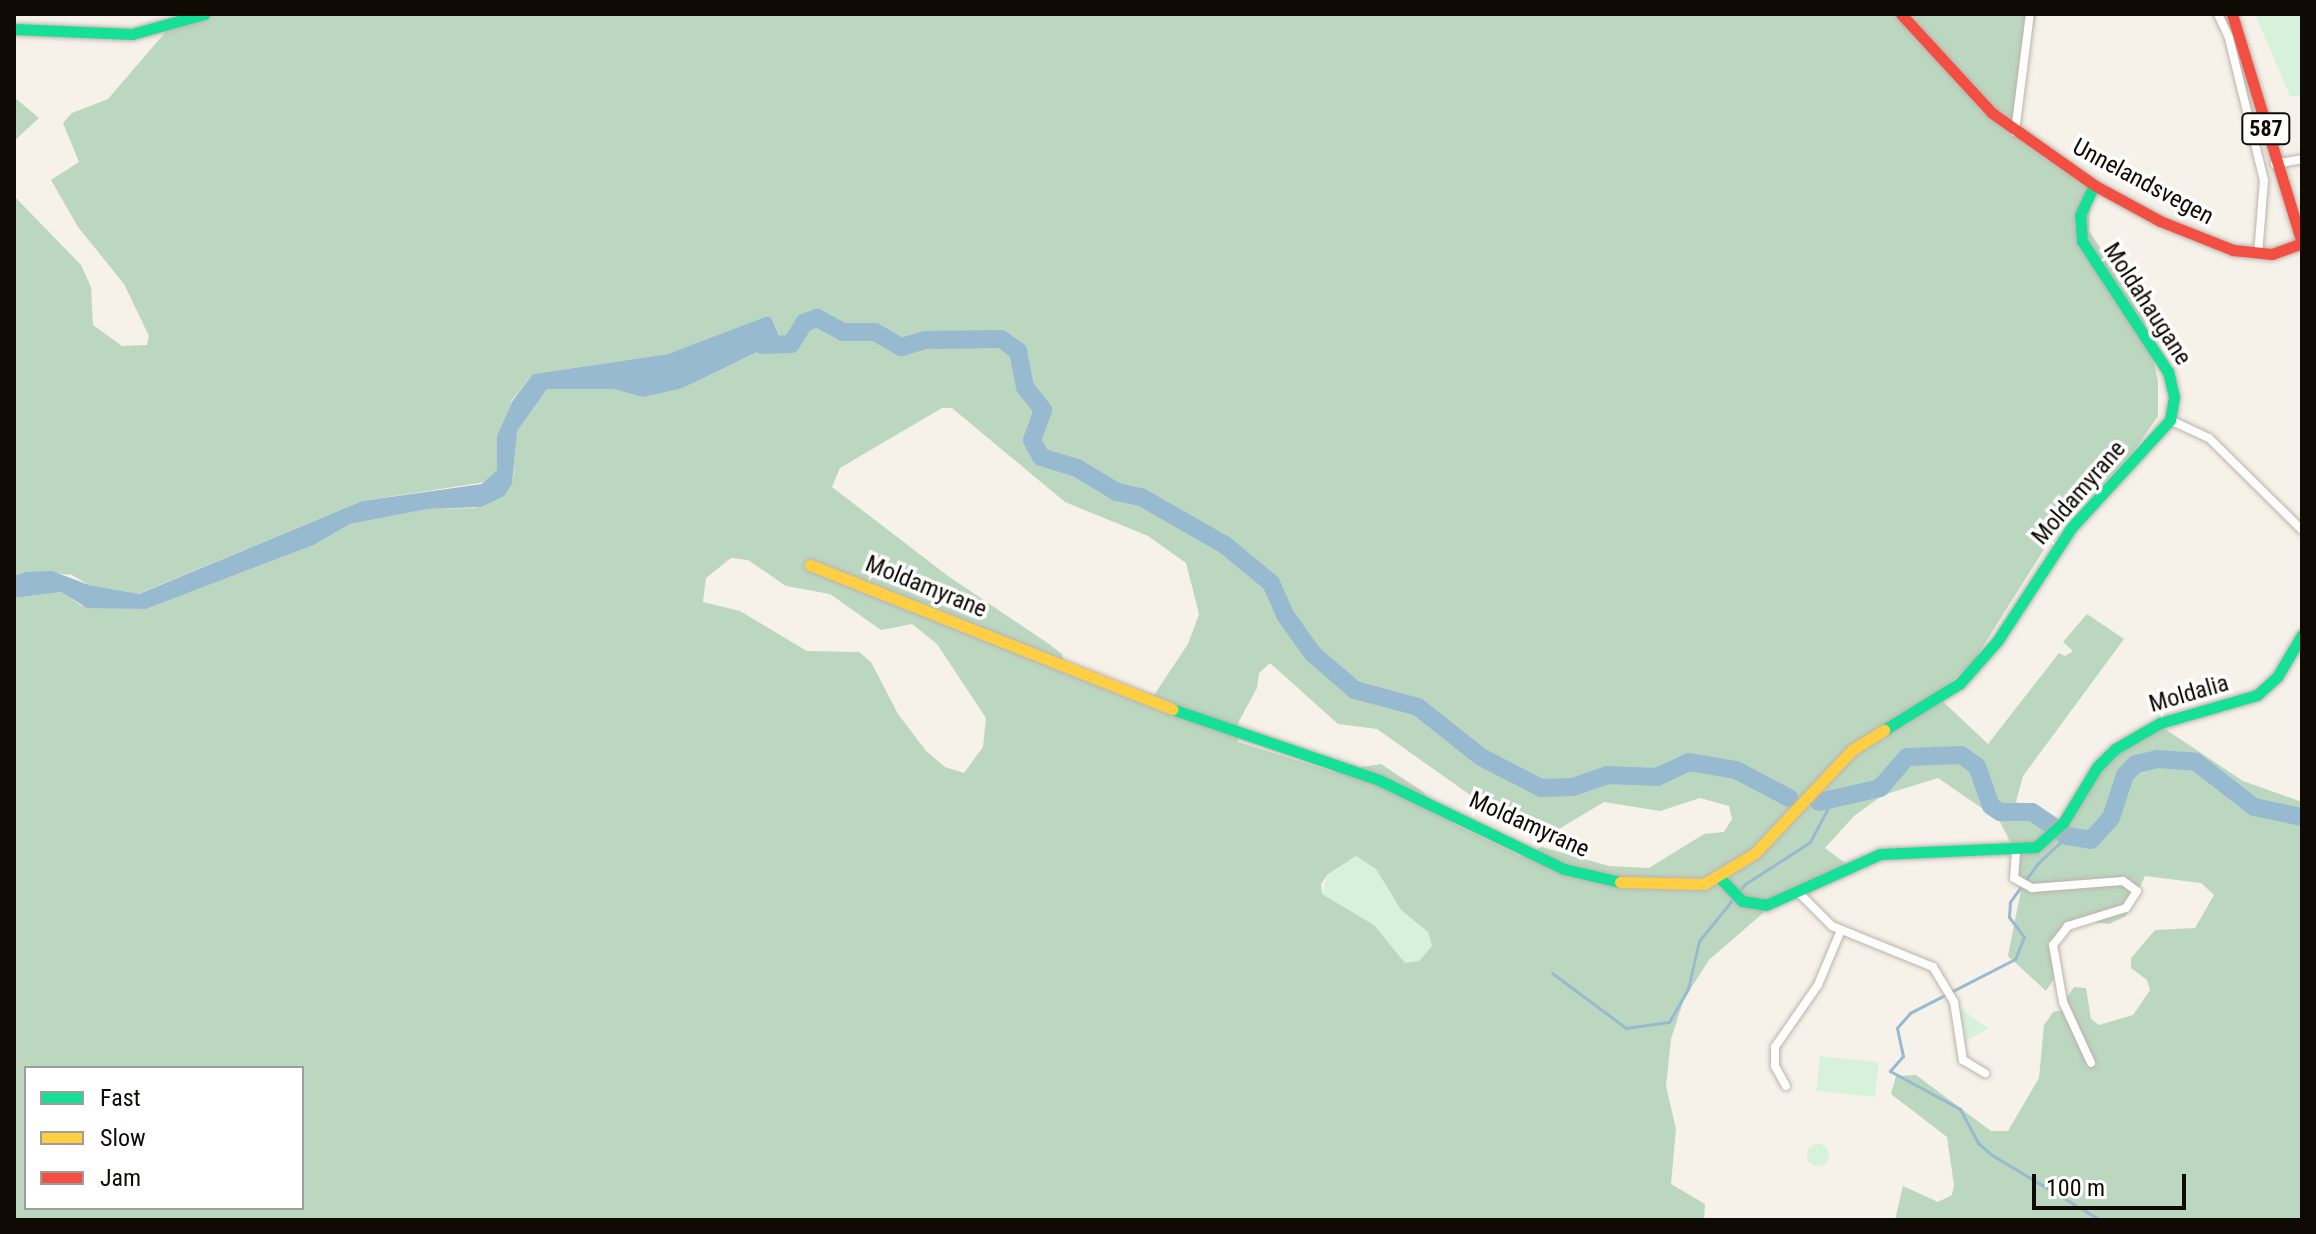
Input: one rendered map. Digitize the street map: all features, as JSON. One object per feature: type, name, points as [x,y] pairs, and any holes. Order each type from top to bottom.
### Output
[{"type":"street","points":[[14,29],[132,34],[204,14]]},
{"type":"street","name":"Unnelandsvegen","points":[[1901,14],[2015,133],[2094,185],[2196,238],[2258,254],[2302,243]]},
{"type":"street","points":[[2015,133],[2030,14]]},
{"type":"street","points":[[2218,14],[2229,38],[2264,180],[2258,254]]},
{"type":"street","name":"587","points":[[2232,14],[2275,164],[2302,243]]},
{"type":"street","points":[[2275,164],[2302,159]]},
{"type":"street","name":"Moldahaugane","points":[[2094,185],[2080,215],[2082,241],[2168,372],[2174,397],[2170,420]]},
{"type":"street","points":[[2170,420],[2209,438],[2302,530]]},
{"type":"street","name":"Moldamyrane","points":[[810,565],[1098,683],[1379,780],[1564,869],[1647,886],[1684,887],[1720,878],[1755,853],[1852,750],[1931,705],[1973,670],[2071,528],[2170,420]]},
{"type":"street","name":"Moldalia","points":[[1720,878],[1733,896],[1752,904],[1766,905],[1880,854],[2016,851],[2036,847],[2052,836],[2063,823],[2097,767],[2115,749],[2160,723],[2257,695],[2277,677],[2302,635]]},
{"type":"street","points":[[2016,851],[2022,883],[2045,890],[2123,881],[2137,891],[2126,908],[2068,926],[2053,945],[2063,1002],[2091,1063]]},
{"type":"street","points":[[1798,892],[1821,919],[1841,930],[1924,960],[1950,992],[1954,1002],[1963,1060],[1985,1073]]},
{"type":"street","points":[[1786,1086],[1775,1066],[1775,1047],[1818,985],[1841,930]]},
{"type":"green space","points":[[181,14],[2036,14],[2013,124],[2032,148],[2091,181],[2089,231],[2143,312],[2158,381],[2158,416],[2133,452],[2050,540],[1973,662],[1936,695],[1988,744],[2059,653],[2065,656],[2073,651],[2063,642],[2087,614],[2124,639],[2023,776],[2016,802],[2060,820],[2118,744],[2159,725],[2243,781],[2302,802],[2302,1220],[1895,1220],[1903,1186],[1938,1202],[1952,1195],[1954,1185],[1947,1137],[1891,1094],[1896,1076],[1916,1075],[1991,1131],[2008,1131],[2039,1078],[2044,1025],[2053,1012],[2069,1009],[2066,999],[2074,987],[2086,988],[2091,1019],[2099,1025],[2133,1015],[2150,990],[2147,980],[2131,968],[2131,958],[2155,930],[2195,928],[2214,895],[2201,883],[2145,876],[2126,916],[2109,924],[2085,921],[2058,932],[2049,943],[2055,977],[2046,991],[2008,956],[2022,885],[2015,881],[2016,853],[1999,820],[1938,778],[1883,795],[1854,816],[1825,848],[1849,866],[1771,906],[1709,960],[1684,999],[1671,1039],[1666,1086],[1676,1129],[1671,1184],[1705,1204],[1704,1220],[14,1220],[14,598],[61,592],[82,606],[146,609],[314,545],[350,524],[428,509],[476,508],[513,479],[516,431],[547,389],[683,388],[755,353],[785,347],[771,317],[668,354],[533,374],[512,400],[497,470],[486,482],[362,501],[138,594],[89,585],[72,575],[42,572],[14,576],[14,196],[81,265],[91,287],[93,325],[122,346],[147,345],[149,336],[124,284],[78,227],[51,180],[79,162],[63,123],[72,113],[108,99]],"holes":[[[942,408],[952,408],[1065,502],[1148,536],[1186,563],[1199,614],[1188,644],[1154,695],[1065,668],[1062,654],[948,576],[832,487],[840,468]],[[731,558],[748,560],[786,586],[830,594],[881,630],[912,624],[937,644],[986,718],[983,747],[964,773],[945,767],[926,751],[898,714],[871,662],[859,652],[807,651],[740,611],[703,602],[706,578]],[[1270,663],[1338,724],[1377,729],[1497,814],[1535,829],[1559,829],[1604,802],[1660,811],[1700,798],[1729,806],[1732,819],[1724,832],[1704,834],[1649,868],[1609,866],[1542,847],[1520,856],[1454,824],[1422,791],[1381,764],[1333,772],[1238,742],[1238,723],[1257,688],[1259,673]],[[1356,856],[1376,869],[1401,910],[1428,932],[1432,946],[1419,961],[1405,963],[1374,925],[1322,894],[1321,884],[1328,874]]]},
{"type":"green space","points":[[2255,14],[2302,14],[2302,96],[2290,96]]},
{"type":"green space","points":[[14,97],[39,118],[14,141]]},
{"type":"green space","points":[[1356,856],[1376,869],[1401,910],[1428,932],[1432,946],[1419,961],[1405,963],[1374,925],[1322,894],[1328,874]]},
{"type":"green space","points":[[1963,1010],[1989,1029],[1966,1040],[1958,1011]]},
{"type":"green space","points":[[1820,1056],[1879,1062],[1875,1097],[1816,1091]]},
{"type":"green space","points":[[1818,1144],[1826,1147],[1829,1155],[1826,1163],[1818,1166],[1810,1163],[1807,1155],[1810,1147]]},
{"type":"water","points":[[771,317],[785,349],[775,346],[755,353],[683,388],[643,397],[614,389],[547,389],[517,431],[512,484],[504,496],[481,507],[428,509],[350,524],[314,545],[146,609],[87,608],[61,592],[14,598],[14,576],[26,572],[52,571],[89,585],[139,594],[362,501],[482,484],[497,470],[497,436],[513,400],[533,374],[668,354]]},
{"type":"waterway","points":[[762,345],[791,344],[804,323],[817,318],[843,332],[875,332],[901,347],[925,340],[1001,339],[1018,351],[1025,387],[1043,410],[1032,440],[1041,457],[1077,468],[1117,492],[1141,497],[1225,545],[1271,583],[1285,615],[1313,654],[1355,690],[1418,707],[1481,757],[1541,788],[1573,787],[1607,775],[1657,777],[1689,762],[1736,770],[1789,798]]},
{"type":"waterway","points":[[1819,802],[1880,788],[1907,757],[1961,755],[1977,766],[1991,806],[2000,812],[2032,812],[2067,836],[2091,840],[2111,818],[2125,775],[2136,764],[2157,759],[2196,762],[2254,807],[2302,817]]},
{"type":"waterway","points":[[1552,973],[1626,1028],[1669,1022],[1688,989],[1699,941],[1745,884],[1810,842],[1832,800]]},
{"type":"waterway","points":[[2067,836],[2038,863],[2010,902],[2009,917],[2024,937],[2015,959],[1910,1013],[1897,1028],[1903,1056],[1890,1071],[1960,1109],[1978,1143],[1992,1155],[2100,1220]]},
{"type":"traffic: fast","points":[[14,29],[132,34],[204,14]]},
{"type":"traffic: fast","points":[[1884,730],[1960,683],[1998,640],[2071,528],[2170,420],[2174,397],[2168,372],[2082,241],[2080,215],[2094,185]]},
{"type":"traffic: fast","points":[[1720,878],[1742,901],[1766,905],[1880,854],[2036,847],[2063,823],[2097,767],[2115,749],[2160,723],[2257,695],[2277,677],[2302,635]]},
{"type":"traffic: fast","points":[[1172,709],[1379,780],[1564,869],[1620,882]]},
{"type":"traffic: slow","points":[[810,565],[1172,709]]},
{"type":"traffic: slow","points":[[1620,882],[1704,884],[1755,853],[1852,750],[1884,730]]},
{"type":"traffic: jam","points":[[1901,14],[1992,113],[2094,185],[2160,221],[2233,250],[2272,254],[2302,243]]},
{"type":"traffic: jam","points":[[2232,14],[2302,243]]}]
